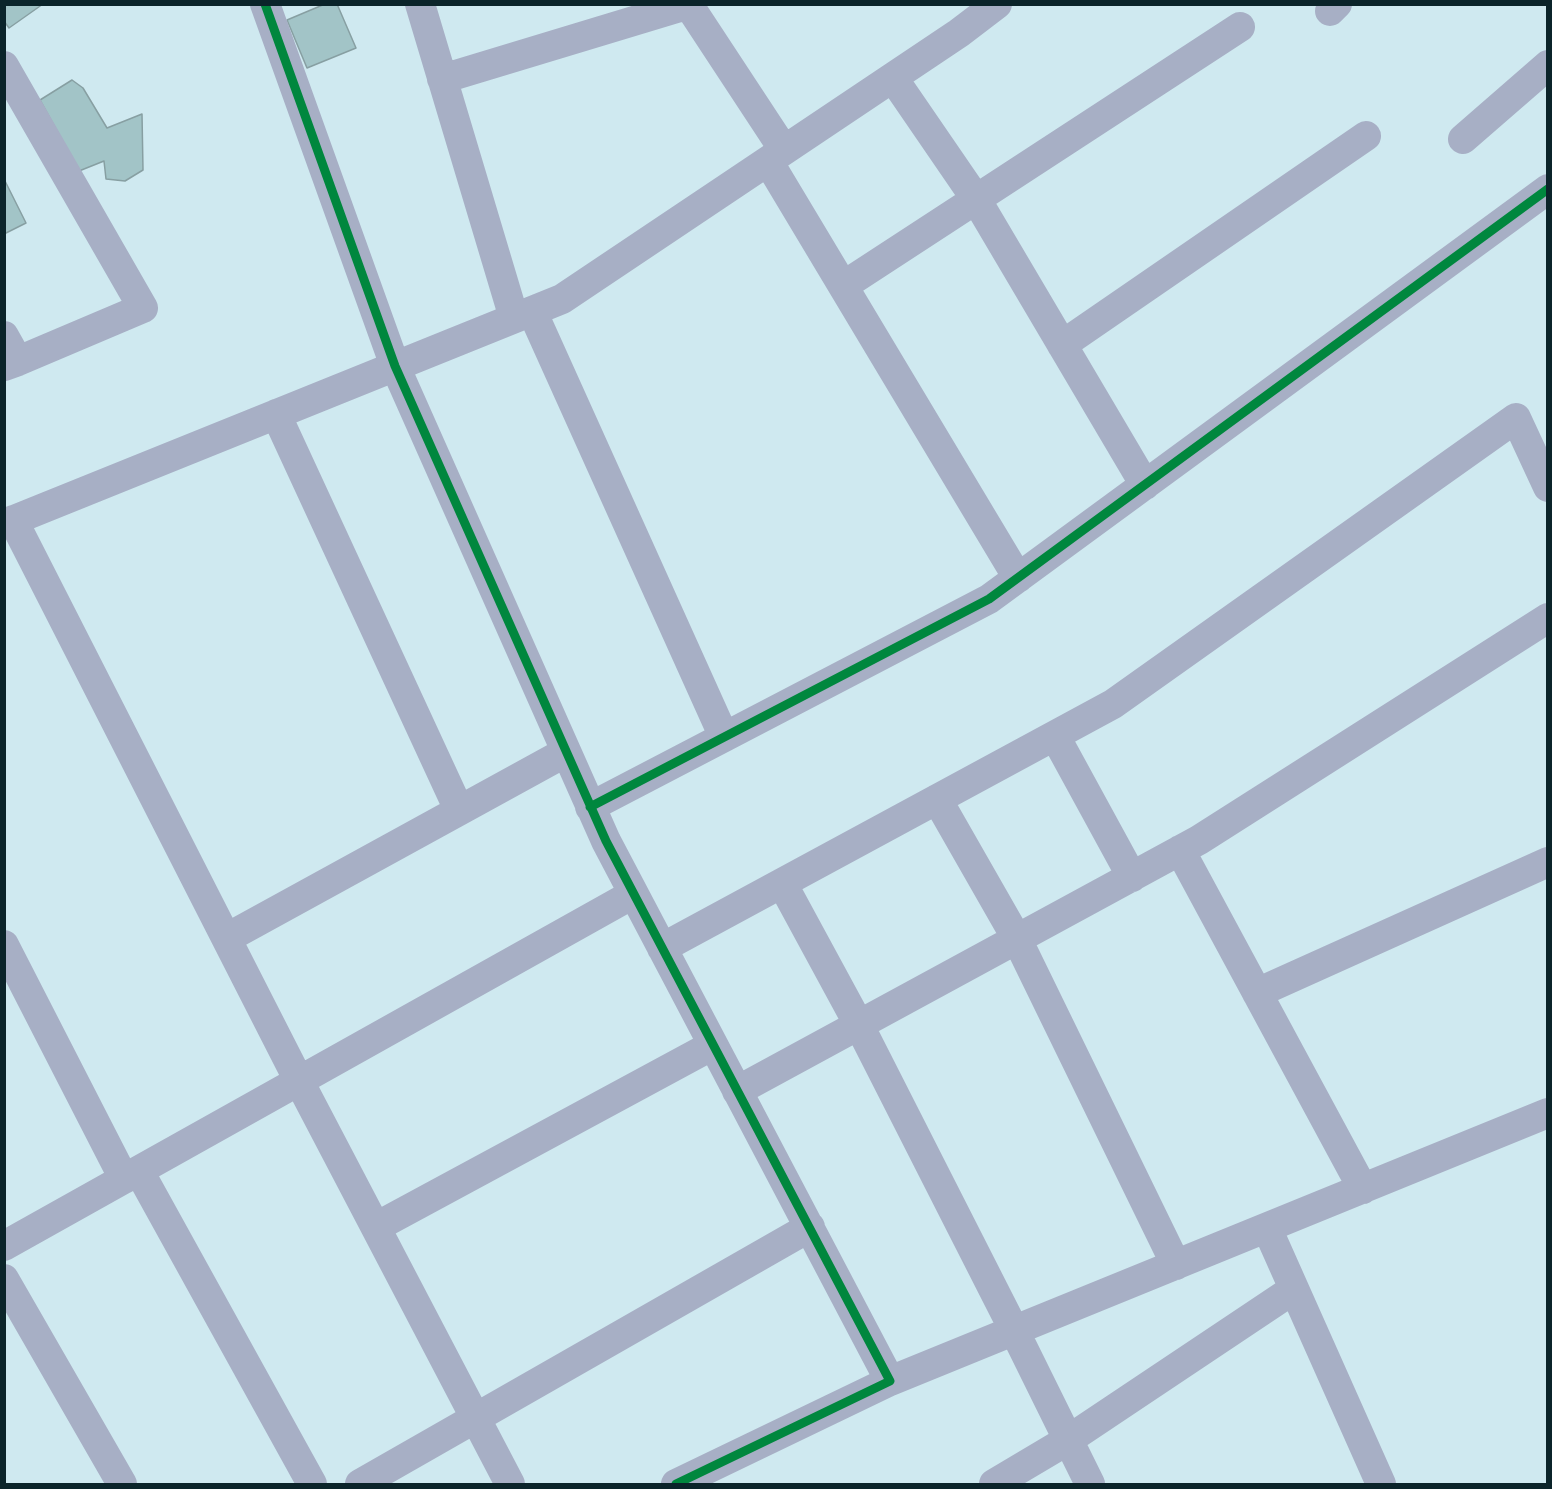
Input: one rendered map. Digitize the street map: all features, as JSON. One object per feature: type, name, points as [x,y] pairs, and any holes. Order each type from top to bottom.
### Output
[{"type":"street","points":[[265,4],[394,366],[590,807],[633,894],[890,1381]]},
{"type":"street","points":[[420,4],[442,79],[523,315],[724,737]]},
{"type":"street","points":[[510,1485],[9,522],[562,299],[893,78],[997,4]]},
{"type":"street","points":[[442,79],[689,5],[776,156],[843,286],[1018,578]]},
{"type":"street","points":[[843,286],[1240,27]]},
{"type":"street","points":[[1463,139],[1548,64]]},
{"type":"street","points":[[4,66],[142,308],[9,354]]},
{"type":"street","points":[[893,78],[976,199],[1145,485]]},
{"type":"street","points":[[1062,345],[1366,136]]},
{"type":"street","points":[[590,807],[989,599],[1548,189]]},
{"type":"street","points":[[276,414],[459,810]]},
{"type":"street","points":[[662,948],[1113,704],[1516,418],[1548,487]]},
{"type":"street","points":[[737,1091],[1180,850],[1548,618]]},
{"type":"street","points":[[1055,735],[1132,877]]},
{"type":"street","points":[[227,938],[566,752]]},
{"type":"street","points":[[937,799],[1017,939],[1176,1264]]},
{"type":"street","points":[[1180,850],[1363,1189]]},
{"type":"street","points":[[1257,993],[1548,862]]},
{"type":"street","points":[[782,883],[859,1025],[1090,1485]]},
{"type":"street","points":[[4,1246],[633,894]]},
{"type":"street","points":[[4,945],[131,1175],[312,1485]]},
{"type":"street","points":[[376,1227],[713,1045]]},
{"type":"street","points":[[676,1485],[723,1475],[890,1381],[1548,1113]]},
{"type":"street","points":[[360,1485],[810,1227]]},
{"type":"street","points":[[1267,1227],[1381,1485]]},
{"type":"street","points":[[4,1279],[123,1485]]},
{"type":"street","points":[[994,1485],[1068,1440],[1294,1289]]},
{"type":"building","points":[[4,4],[43,4],[9,28],[4,21]]},
{"type":"building","points":[[325,4],[337,4],[356,48],[307,68],[287,20]]},
{"type":"building","points":[[72,80],[83,88],[107,128],[142,114],[143,170],[125,181],[106,179],[104,161],[79,171],[40,100]]},
{"type":"building","points":[[4,179],[26,223],[4,234]]},
{"type":"cycle path","points":[[265,4],[395,366],[606,841],[890,1381],[676,1484]]},
{"type":"cycle path","points":[[590,807],[989,599],[1548,189]]}]
